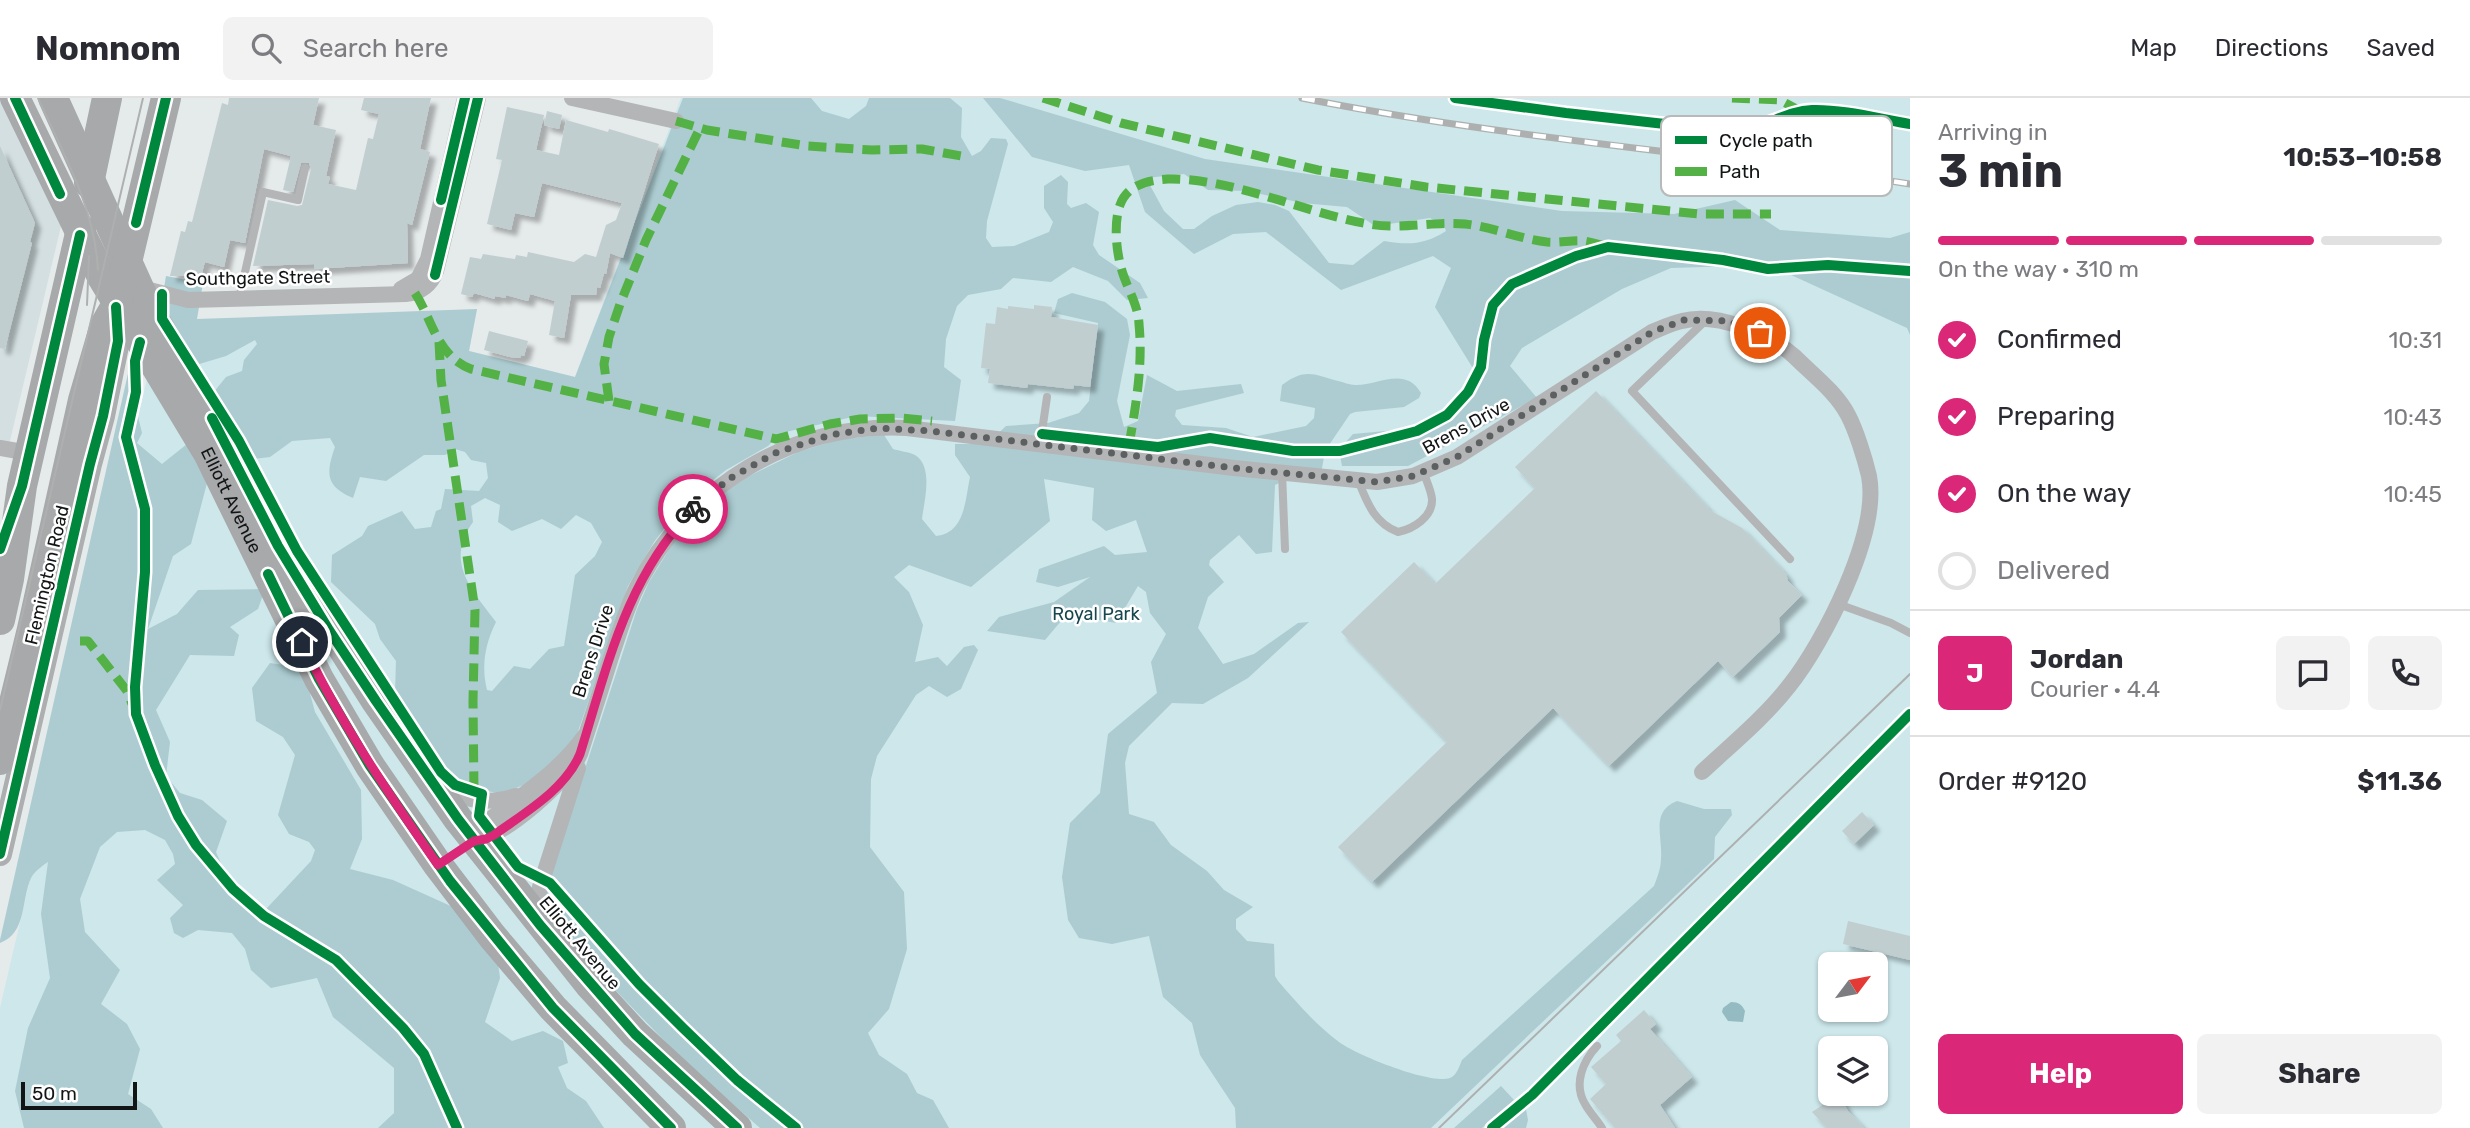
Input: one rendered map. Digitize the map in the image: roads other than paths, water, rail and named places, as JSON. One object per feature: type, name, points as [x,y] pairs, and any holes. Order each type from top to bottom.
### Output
[{"type":"highway","points":[[15,98],[80,235],[124,290]]},
{"type":"highway","points":[[53,98],[89,179],[124,290]]},
{"type":"highway","name":"Flemington Road","points":[[0,620],[9,579],[22,486],[14,451],[80,235],[107,98]]},
{"type":"highway","name":"Flemington Road","points":[[0,760],[83,400],[105,325],[124,290],[166,98]]},
{"type":"highway","name":"Elliott Avenue","points":[[124,290],[149,310],[232,453],[278,545],[342,650],[474,841],[540,925],[635,1034],[737,1128]]},
{"type":"highway","name":"Elliott Avenue","points":[[124,290],[220,475],[320,679],[370,766],[438,865],[492,936],[553,1008],[671,1128]]},
{"type":"highway","points":[[438,865],[474,841]]},
{"type":"main road","name":"Flemington Road","points":[[0,854],[103,416],[118,341],[124,290]]},
{"type":"main road","name":"Flemington Road","points":[[0,547],[22,486]]},
{"type":"street","points":[[413,289],[428,259],[465,98]]},
{"type":"street","points":[[413,289],[429,285],[435,275],[478,98]]},
{"type":"street","points":[[572,98],[676,121]]},
{"type":"street","name":"Southgate Street","points":[[124,290],[183,300],[380,295],[413,289]]},
{"type":"street","name":"Brens Drive","points":[[474,841],[494,835],[557,786],[574,766],[627,610],[647,568],[668,537],[717,487],[775,453],[797,444],[840,433],[907,428],[1377,482],[1413,476],[1457,457],[1652,332],[1684,320],[1728,321],[1760,333],[1786,350],[1834,394],[1849,416],[1869,477],[1864,531],[1853,568],[1815,649],[1775,703],[1702,772]]},
{"type":"street","points":[[402,738],[435,779],[464,798],[481,802],[497,801],[527,792]]},
{"type":"street","points":[[540,925],[537,900],[540,887],[577,773],[585,738]]},
{"type":"street","name":"Brens Drive","points":[[474,841],[481,826],[557,769],[585,738]]},
{"type":"lane","points":[[239,299],[263,192],[298,200],[305,168]]},
{"type":"lane","points":[[1705,321],[1632,391],[1790,559]]},
{"type":"lane","points":[[1040,445],[1047,397]]},
{"type":"lane","points":[[1357,480],[1372,512],[1385,527],[1398,532],[1408,530],[1427,516],[1432,500],[1423,471]]},
{"type":"lane","points":[[1282,472],[1285,549]]},
{"type":"lane","points":[[1838,604],[1891,623],[1910,633]]},
{"type":"lane","points":[[1597,1046],[1582,1066],[1581,1093],[1585,1104],[1602,1128]]},
{"type":"tram line","points":[[38,98],[84,203],[96,247],[98,270]]},
{"type":"tram line","points":[[0,710],[143,98]]},
{"type":"tram line","points":[[87,305],[89,256]]},
{"type":"tram line","points":[[1439,1128],[1910,674]]},
{"type":"railway","points":[[1302,98],[1453,124],[1661,151]]},
{"type":"railway","points":[[1892,181],[1910,184]]},
{"type":"park label","name":"Royal Park","points":[[1096,614]]}]
